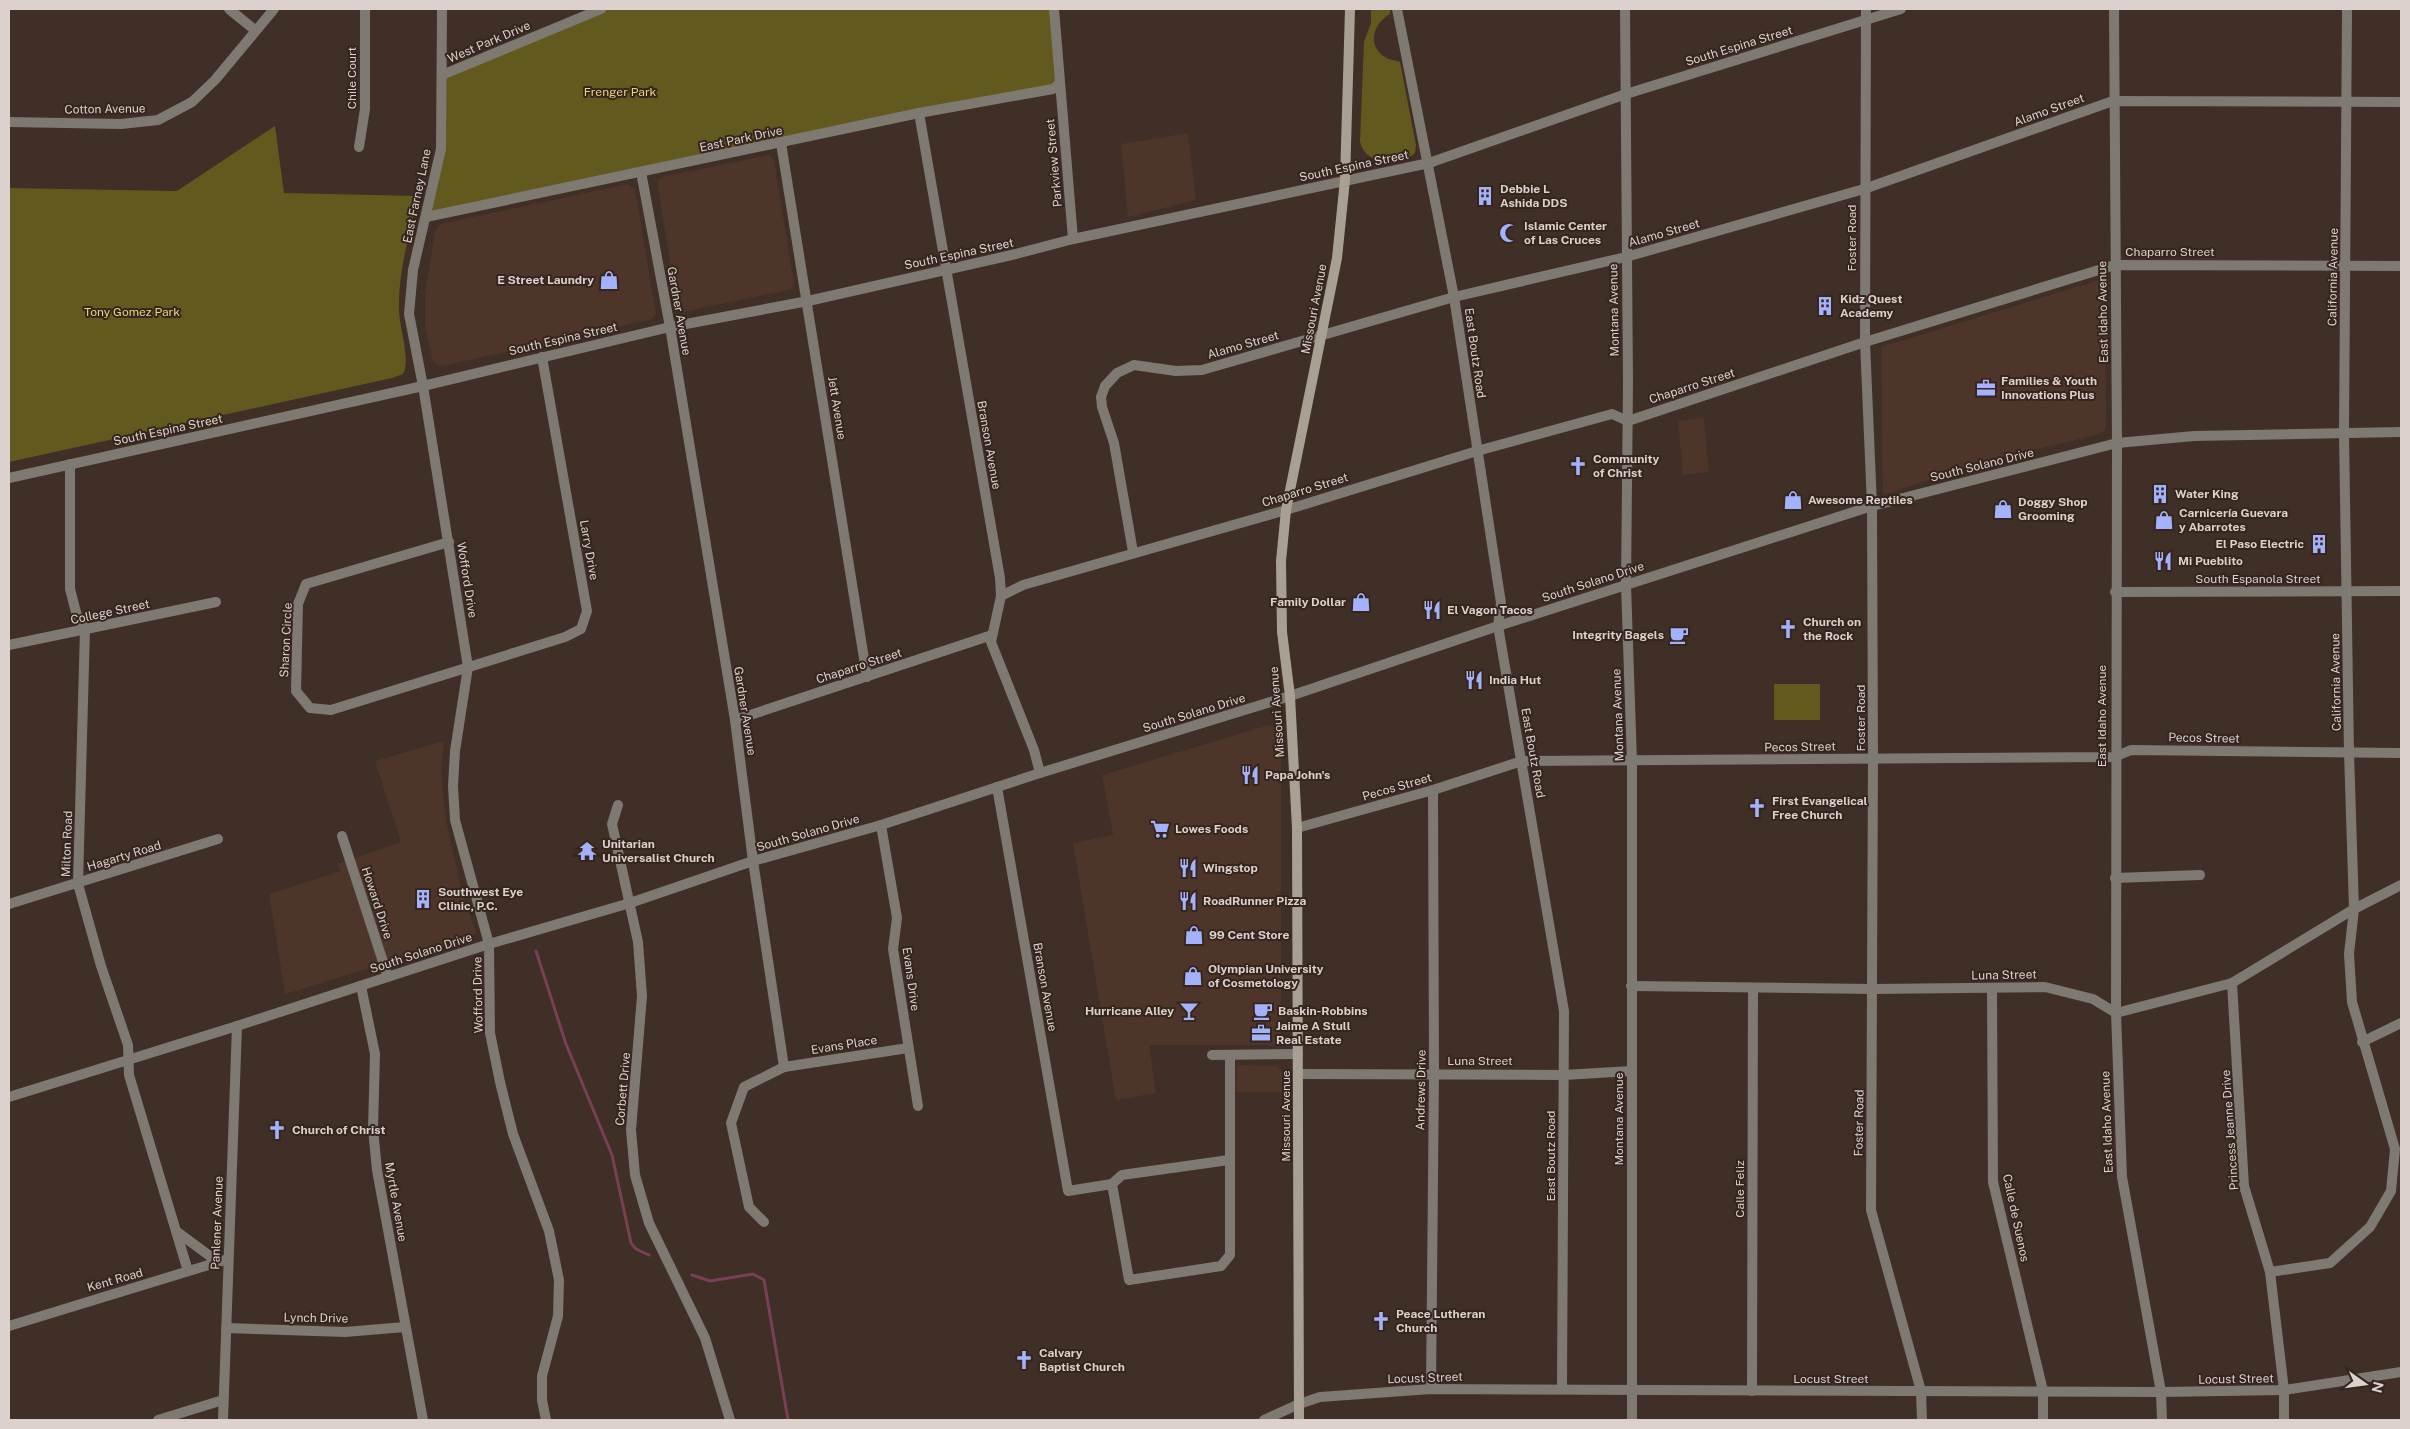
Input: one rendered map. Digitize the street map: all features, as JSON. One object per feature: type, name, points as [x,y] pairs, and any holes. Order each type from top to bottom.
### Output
[{"type":"main road","name":"Missouri Avenue","points":[[1299,1420],[1297,828],[1290,696],[1280,602],[1281,561],[1286,510],[1337,258],[1345,180],[1350,9]]},
{"type":"street","points":[[229,9],[255,30]]},
{"type":"street","name":"Cotton Avenue","points":[[9,122],[120,124],[158,120],[192,102],[216,80],[274,9]]},
{"type":"street","name":"Chile Court","points":[[359,146],[364,129],[365,108],[365,9]]},
{"type":"street","name":"East Farney Lane","points":[[423,386],[409,314],[413,270],[441,149],[442,9]]},
{"type":"street","name":"West Park Drive","points":[[442,75],[601,9]]},
{"type":"street","name":"Parkview Street","points":[[1054,9],[1073,239]]},
{"type":"street","name":"East Boutz Road","points":[[1397,9],[1454,297],[1501,603],[1498,626],[1564,1011],[1562,1389]]},
{"type":"street","name":"Montana Avenue","points":[[1625,9],[1628,420],[1626,585],[1632,762],[1632,1420]]},
{"type":"street","name":"Foster Road","points":[[1866,9],[1865,342],[1872,506],[1873,989],[1871,1210],[1921,1391],[1922,1420]]},
{"type":"street","name":"South Espina Street","points":[[9,478],[423,386],[670,327],[808,301],[1073,239],[1428,163],[1626,94],[1901,9]]},
{"type":"street","name":"East Idaho Avenue","points":[[2114,9],[2117,443],[2114,757],[2116,1013],[2122,1177],[2161,1392],[2162,1420]]},
{"type":"street","name":"California Avenue","points":[[2270,1272],[2330,1264],[2370,1227],[2391,1192],[2396,1149],[2362,1042],[2352,1002],[2348,954],[2354,908],[2349,752],[2344,433],[2347,9]]},
{"type":"street","name":"East Park Drive","points":[[426,217],[920,114],[1052,89],[1059,84]]},
{"type":"street","name":"Alamo Street","points":[[1132,552],[1114,443],[1102,407],[1101,397],[1110,380],[1125,368],[1134,365],[1176,371],[1202,370],[1454,297],[1626,257],[1864,189],[2114,100],[2401,102]]},
{"type":"street","name":"Branson Avenue","points":[[920,114],[1000,578],[1001,596],[992,635],[994,652],[1034,750],[1040,773]]},
{"type":"street","name":"Jett Avenue","points":[[781,143],[867,676]]},
{"type":"street","name":"Gardner Avenue","points":[[642,172],[670,327],[734,720],[784,1068]]},
{"type":"street","name":"Chaparro Street","points":[[1001,596],[1023,585],[1132,552],[1286,510],[1477,451],[1612,414],[1628,420],[1865,342],[2115,265],[2401,266]]},
{"type":"street","name":"Larry Drive","points":[[468,668],[565,638],[580,629],[587,611],[542,357]]},
{"type":"street","name":"Wofford Drive","points":[[423,386],[468,668],[456,740],[453,786],[455,820],[489,944],[490,1033],[500,1082],[513,1134],[549,1231],[559,1280],[558,1316],[542,1376],[542,1400],[546,1420]]},
{"type":"street","name":"South Solano Drive","points":[[9,1097],[238,1026],[489,944],[630,903],[753,861],[881,826],[1040,773],[1290,696],[1498,626],[1872,506],[2117,443],[2194,436],[2401,432]]},
{"type":"street","name":"Milton Road","points":[[70,464],[70,589],[77,616],[85,630],[78,884],[101,966],[128,1045],[128,1075],[188,1272]]},
{"type":"street","name":"Sharon Circle","points":[[449,542],[306,584],[298,604],[296,691],[310,708],[332,710],[468,668]]},
{"type":"street","name":"South Espanola Street","points":[[2115,592],[2401,591]]},
{"type":"street","name":"College Street","points":[[9,646],[216,602]]},
{"type":"street","name":"Chaparro Street","points":[[734,720],[992,635]]},
{"type":"street","name":"Pecos Street","points":[[1297,828],[1433,790],[1522,761],[1632,762],[2114,757],[2131,750],[2401,753]]},
{"type":"street","name":"Branson Avenue","points":[[997,787],[1068,1191],[1112,1184]]},
{"type":"street","name":"Andrews Drive","points":[[1431,1389],[1434,1074],[1433,790]]},
{"type":"street","name":"Corbett Drive","points":[[618,805],[612,824],[638,942],[642,996],[631,1130],[635,1175],[649,1224],[705,1338],[730,1420]]},
{"type":"street","name":"Evans Drive","points":[[881,826],[897,918],[893,949],[918,1106]]},
{"type":"street","name":"Howard Drive","points":[[342,836],[388,977]]},
{"type":"street","name":"Hagarty Road","points":[[9,904],[218,840]]},
{"type":"street","points":[[2115,878],[2200,875]]},
{"type":"street","points":[[2116,1013],[2232,983],[2354,908],[2401,885]]},
{"type":"street","name":"Princess Jeanne Drive","points":[[2232,983],[2244,1186],[2270,1272],[2284,1390],[2284,1420]]},
{"type":"street","name":"Myrtle Avenue","points":[[361,986],[375,1054],[373,1129],[377,1170],[423,1420]]},
{"type":"street","name":"Luna Street","points":[[1631,986],[1873,989],[2045,987],[2093,999],[2116,1013]]},
{"type":"street","name":"Calle Feliz","points":[[1752,1392],[1753,988]]},
{"type":"street","name":"Calle de Suenos","points":[[1992,988],[1994,1182],[2043,1391],[2043,1420]]},
{"type":"street","points":[[2362,1042],[2401,1023]]},
{"type":"street","name":"Panlener Avenue","points":[[223,1420],[226,1328],[223,1261],[238,1026]]},
{"type":"street","name":"Evans Place","points":[[784,1068],[908,1048]]},
{"type":"street","points":[[1212,1055],[1298,1054]]},
{"type":"street","points":[[1230,1056],[1230,1160],[1230,1255],[1220,1266],[1129,1280],[1112,1184],[1122,1174],[1230,1160]]},
{"type":"street","points":[[764,1222],[748,1207],[731,1123],[744,1087],[784,1068]]},
{"type":"street","name":"Luna Street","points":[[1298,1074],[1564,1074],[1631,1071]]},
{"type":"street","points":[[176,1231],[223,1261]]},
{"type":"street","name":"Kent Road","points":[[9,1326],[223,1261]]},
{"type":"street","name":"Lynch Drive","points":[[226,1328],[345,1332],[406,1327]]},
{"type":"street","name":"Locust Street","points":[[1264,1420],[1299,1404],[1320,1397],[1431,1389],[1752,1392],[2161,1392],[2284,1390],[2401,1372]]},
{"type":"street","points":[[158,1420],[223,1400]]},
{"type":"shaded area","points":[[1188,133],[1196,200],[1128,217],[1121,144]]},
{"type":"shaded area","points":[[769,155],[774,160],[794,284],[793,289],[678,313],[657,181],[661,177]]},
{"type":"shaded area","points":[[628,184],[635,189],[656,314],[653,319],[447,365],[441,366],[433,362],[425,328],[425,294],[435,232],[440,224]]},
{"type":"shaded area","points":[[2099,280],[2105,282],[2106,429],[2100,434],[1991,460],[1883,495],[1881,347]]},
{"type":"shaded area","points":[[1704,418],[1709,472],[1683,475],[1678,421]]},
{"type":"shaded area","points":[[1269,725],[1274,727],[1279,735],[1281,762],[1281,1041],[1275,1045],[1149,1045],[1156,1093],[1116,1100],[1073,843],[1113,835],[1102,775]]},
{"type":"shaded area","points":[[444,741],[441,772],[446,820],[462,892],[476,933],[471,937],[285,994],[269,894],[341,871],[337,864],[401,842],[375,761]]},
{"type":"shaded area","points":[[1237,1065],[1277,1066],[1282,1072],[1282,1092],[1236,1092]]},
{"type":"green space","name":"Frenger Park","points":[[604,9],[1054,9],[1059,84],[426,217],[441,149],[442,75]]},
{"type":"green space","points":[[1371,9],[1390,9],[1390,14],[1376,28],[1374,40],[1379,52],[1388,59],[1400,62],[1416,145],[1415,153],[1409,157],[1392,162],[1375,159],[1368,155],[1360,141],[1364,42],[1371,23]]},
{"type":"green space","name":"Tony Gomez Park","points":[[275,126],[284,193],[418,196],[400,281],[399,316],[406,360],[403,374],[392,378],[9,462],[9,188],[177,191]]},
{"type":"green space","points":[[1774,684],[1820,684],[1820,720],[1774,720]]},
{"type":"waterway","points":[[536,951],[566,1044],[612,1155],[631,1243],[636,1249],[649,1255]]},
{"type":"waterway","points":[[692,1275],[710,1281],[753,1274],[764,1280],[788,1420]]},
{"type":"place","name":"Debbie L Ashida DDS","points":[[1485,196]]},
{"type":"place","name":"Islamic Center of Las Cruces","points":[[1509,233]]},
{"type":"place","name":"E Street Laundry","points":[[609,280]]},
{"type":"place","name":"Kidz Quest Academy","points":[[1825,306]]},
{"type":"place","name":"Families & Youth Innovations Plus","points":[[1986,388]]},
{"type":"place","name":"Community of Christ","points":[[1578,466]]},
{"type":"place","name":"Water King","points":[[2160,494]]},
{"type":"place","name":"Awesome Reptiles","points":[[1793,500]]},
{"type":"place","name":"Doggy Shop Grooming","points":[[2003,509]]},
{"type":"place","name":"Carnicería Guevara y Abarrotes","points":[[2164,520]]},
{"type":"place","name":"El Paso Electric","points":[[2319,544]]},
{"type":"place","name":"Mi Pueblito","points":[[2163,561]]},
{"type":"place","name":"Family Dollar","points":[[1361,602]]},
{"type":"place","name":"El Vagon Tacos","points":[[1432,610]]},
{"type":"place","name":"Church on the Rock","points":[[1788,629]]},
{"type":"place","name":"Integrity Bagels","points":[[1679,635]]},
{"type":"place","name":"India Hut","points":[[1474,680]]},
{"type":"place","name":"Papa John's","points":[[1250,775]]},
{"type":"place","name":"First Evangelical Free Church","points":[[1757,808]]},
{"type":"place","name":"Lowes Foods","points":[[1160,829]]},
{"type":"place","name":"Unitarian Universalist Church","points":[[587,851]]},
{"type":"place","name":"Wingstop","points":[[1188,868]]},
{"type":"place","name":"Southwest Eye Clinic, P.C.","points":[[423,899]]},
{"type":"place","name":"RoadRunner Pizza","points":[[1188,901]]},
{"type":"place","name":"99 Cent Store","points":[[1194,935]]},
{"type":"place","name":"Olympian University of Cosmetology","points":[[1193,976]]},
{"type":"place","name":"Hurricane Alley","points":[[1189,1011]]},
{"type":"place","name":"Baskin-Robbins","points":[[1263,1011]]},
{"type":"place","name":"Jaime A Stull Real Estate","points":[[1261,1033]]},
{"type":"place","name":"Church of Christ","points":[[277,1130]]},
{"type":"place","name":"Peace Lutheran Church","points":[[1381,1321]]},
{"type":"place","name":"Calvary Baptist Church","points":[[1024,1360]]}]
